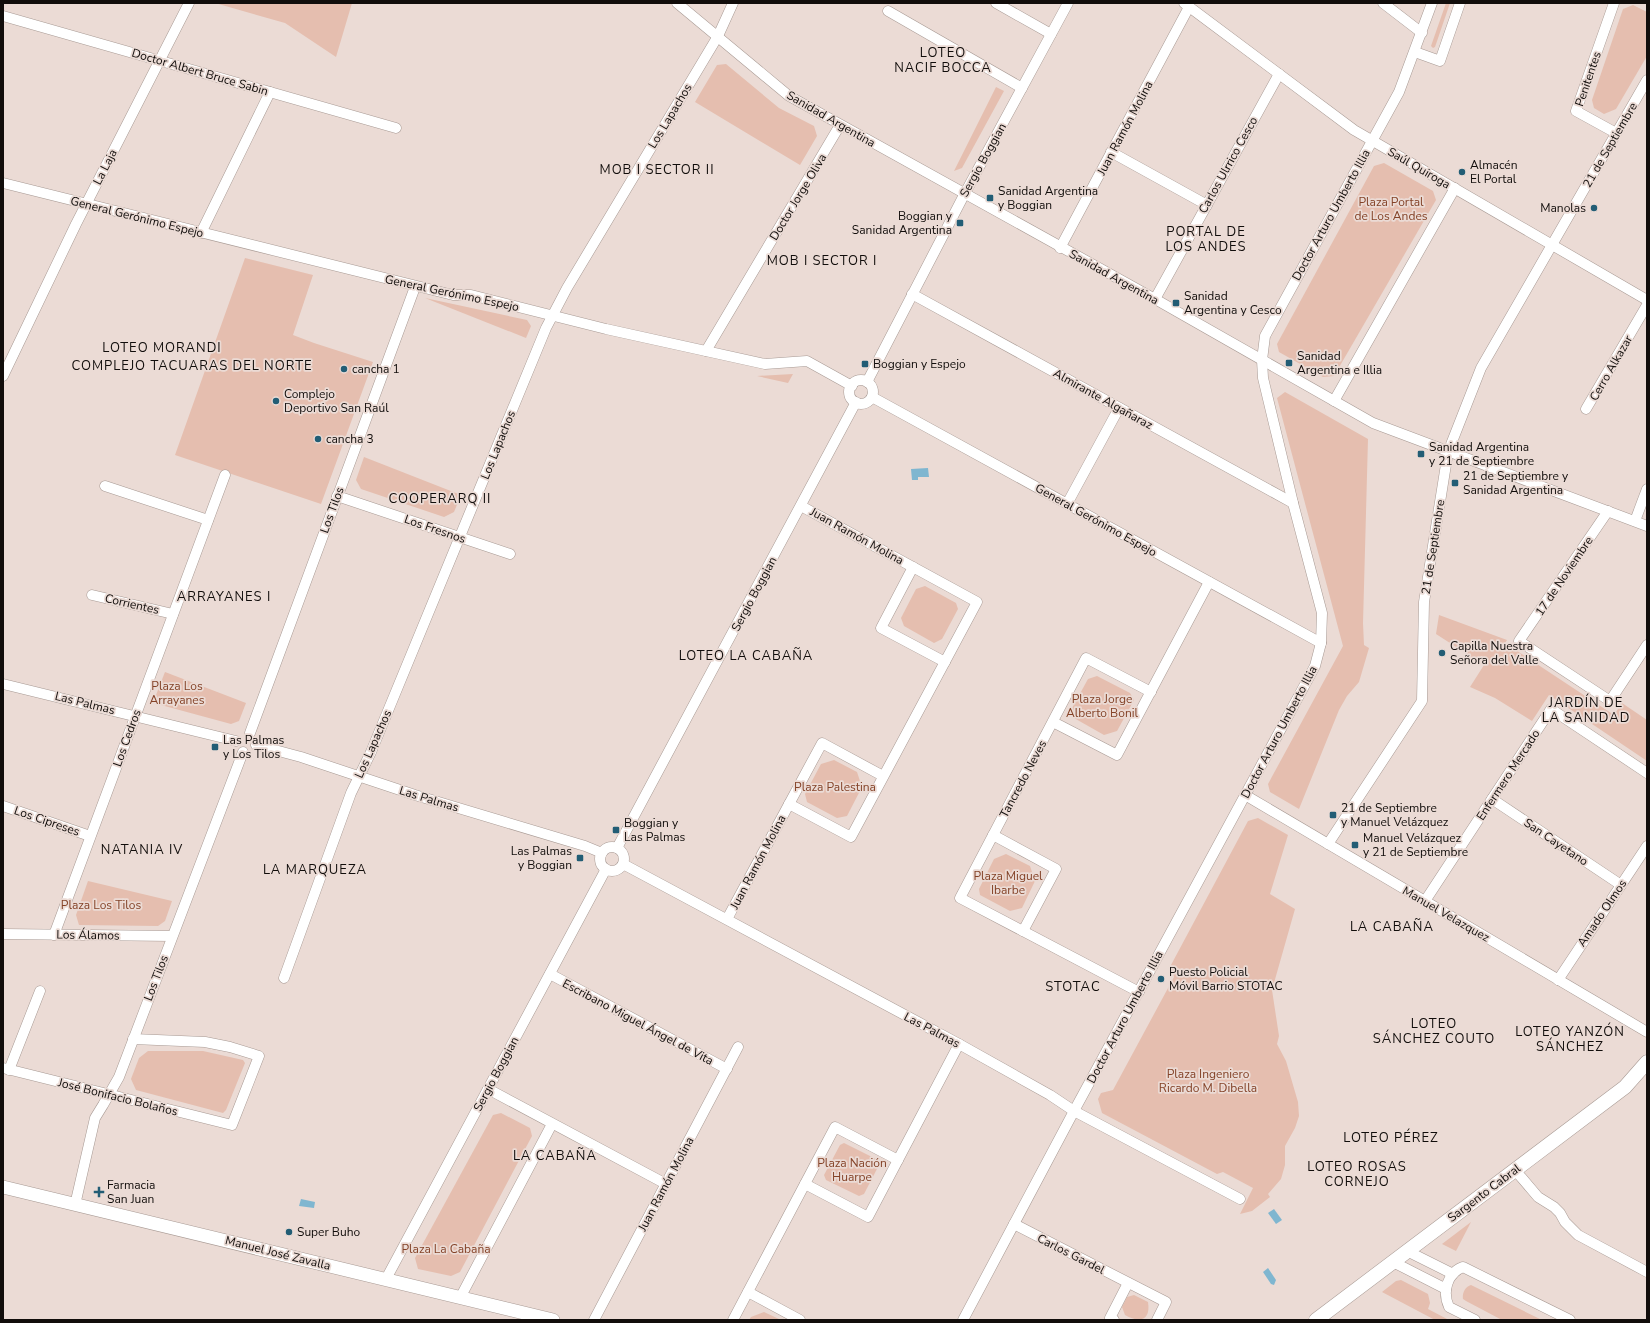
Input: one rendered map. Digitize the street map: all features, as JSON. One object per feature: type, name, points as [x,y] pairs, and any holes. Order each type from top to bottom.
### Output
[{"type":"main road","name":"Sargento Cabral","points":[[1316,1320],[1624,1087],[1647,1062]]},
{"type":"street","name":"La Laja","points":[[3,376],[87,204],[189,3]]},
{"type":"street","name":"Sanidad Argentina","points":[[677,3],[789,96],[964,195],[1155,299],[1373,423],[1647,526]]},
{"type":"street","name":"Los Lapachos","points":[[284,978],[351,792],[371,752],[546,328],[567,288],[718,36],[733,3]]},
{"type":"street","points":[[996,3],[1051,34]]},
{"type":"street","name":"Sergio Boggian","points":[[867,382],[964,195],[1068,3]]},
{"type":"street","points":[[1383,3],[1422,33]]},
{"type":"street","name":"Doctor Arturo Umberto Illia","points":[[963,1320],[1074,1111],[1316,666],[1321,643],[1322,613],[1293,503],[1263,378],[1262,360],[1265,336],[1399,92],[1432,3]]},
{"type":"street","points":[[1415,52],[1440,62],[1460,3]]},
{"type":"street","name":"Penitentes","points":[[1614,3],[1576,111],[1616,134]]},
{"type":"street","name":"Saúl Quiroga","points":[[1187,5],[1354,130],[1647,300]]},
{"type":"street","name":"Juan Ramón Molina","points":[[1060,248],[1187,5]]},
{"type":"street","points":[[888,11],[1022,88]]},
{"type":"street","name":"Doctor Albert Bruce Sabin","points":[[3,16],[396,128]]},
{"type":"street","name":"Carlos Ulrrico Cesco","points":[[1155,299],[1279,74]]},
{"type":"street","name":"21 de Septiembre","points":[[1328,844],[1422,700],[1424,602],[1448,452],[1482,368],[1647,80]]},
{"type":"street","points":[[201,233],[270,92]]},
{"type":"street","name":"Doctor Jorge Oliva","points":[[706,351],[840,125]]},
{"type":"street","points":[[1111,152],[1207,205]]},
{"type":"street","name":"General Gerónimo Espejo","points":[[3,184],[453,295],[471,295],[553,316],[765,364],[807,361],[852,386]]},
{"type":"street","points":[[1334,401],[1455,188]]},
{"type":"street","name":"Los Tilos","points":[[250,733],[415,286]]},
{"type":"street","name":"Almirante Algañaraz","points":[[912,294],[1293,503]]},
{"type":"street","name":"Cerro Alkazar","points":[[1586,409],[1647,305]]},
{"type":"street","points":[[860,380],[867,382],[872,388],[872,397],[865,403],[856,402],[850,395],[852,386],[860,380]]},
{"type":"street","name":"General Gerónimo Espejo","points":[[872,397],[1321,643]]},
{"type":"street","name":"Sergio Boggian","points":[[617,848],[856,402]]},
{"type":"street","points":[[1067,504],[1119,408]]},
{"type":"street","name":"Los Cedros","points":[[54,935],[224,474]]},
{"type":"street","points":[[106,486],[208,520]]},
{"type":"street","points":[[1635,521],[1647,489]]},
{"type":"street","name":"Los Fresnos","points":[[337,496],[510,554]]},
{"type":"street","name":"Juan Ramón Molina","points":[[789,804],[851,837],[977,602],[801,506]]},
{"type":"street","name":"17 de Noviembre","points":[[1608,511],[1519,641],[1610,701],[1647,645]]},
{"type":"street","name":"Juan Ramón Molina","points":[[913,567],[881,628],[945,662]]},
{"type":"street","points":[[1053,722],[1117,754],[1209,582]]},
{"type":"street","name":"Corrientes","points":[[92,594],[173,614]]},
{"type":"street","name":"Tancredo Neves","points":[[1139,992],[960,898],[1086,658],[1151,692]]},
{"type":"street","name":"Las Palmas","points":[[3,684],[236,740]]},
{"type":"street","name":"Enfermero Mercado","points":[[1425,901],[1552,709],[1647,773]]},
{"type":"street","points":[[243,733],[250,733],[256,740],[256,746],[250,751],[243,752],[238,747],[236,740],[243,733]]},
{"type":"street","name":"Juan Ramón Molina","points":[[727,919],[822,743],[884,776]]},
{"type":"street","name":"Las Palmas","points":[[256,746],[301,757],[415,795],[585,846],[602,853]]},
{"type":"street","name":"Los Tilos","points":[[75,1204],[94,1118],[104,1105],[108,1094],[119,1077],[243,752]]},
{"type":"street","name":"Manuel Velazquez","points":[[1245,795],[1647,1032]]},
{"type":"street","name":"San Cayetano","points":[[1492,799],[1621,885]]},
{"type":"street","name":"Los Cipreses","points":[[3,806],[90,836]]},
{"type":"street","points":[[993,835],[1056,869],[1024,931]]},
{"type":"street","name":"Amado Olmos","points":[[1558,980],[1647,846]]},
{"type":"street","points":[[608,848],[617,848],[623,855],[623,864],[616,870],[606,869],[601,862],[602,853],[608,848]]},
{"type":"street","name":"Las Palmas","points":[[623,864],[959,1044],[1050,1095],[1074,1111],[1240,1199]]},
{"type":"street","name":"Sergio Boggian","points":[[386,1280],[606,869]]},
{"type":"street","name":"Los Álamos","points":[[3,934],[172,936]]},
{"type":"street","name":"Escribano Miguel Ángel de Vita","points":[[550,974],[727,1069]]},
{"type":"street","points":[[6,1069],[40,991]]},
{"type":"street","name":"José Bonifacio Bolaños","points":[[6,1069],[232,1125],[259,1056],[230,1047],[205,1042],[133,1039]]},
{"type":"street","points":[[805,1184],[868,1217],[959,1044]]},
{"type":"street","name":"Juan Ramón Molina","points":[[594,1320],[738,1047]]},
{"type":"street","points":[[488,1089],[666,1184]]},
{"type":"street","points":[[460,1298],[552,1124]]},
{"type":"street","points":[[734,1320],[835,1127],[898,1160]]},
{"type":"street","points":[[1515,1170],[1538,1197],[1554,1207],[1560,1213],[1565,1222],[1578,1235],[1647,1272]]},
{"type":"street","name":"Manuel José Zavalla","points":[[3,1187],[553,1320]]},
{"type":"street","name":"Carlos Gardel","points":[[1014,1224],[1166,1302],[1157,1320]]},
{"type":"street","points":[[1407,1251],[1453,1274]]},
{"type":"street","points":[[1393,1262],[1446,1289]]},
{"type":"street","points":[[1475,1320],[1449,1307],[1445,1297],[1446,1289],[1453,1274],[1460,1268],[1467,1268],[1570,1320]]},
{"type":"street","points":[[1114,1320],[1110,1318],[1128,1283]]},
{"type":"street","points":[[748,1292],[800,1320]]},
{"type":"green space","points":[[215,3],[352,3],[336,57],[285,23]]},
{"type":"green space","points":[[1446,3],[1450,3],[1435,47],[1433,48],[1431,46]]},
{"type":"green space","points":[[1633,5],[1647,12],[1647,56],[1616,109],[1604,114],[1594,108],[1592,100],[1623,9]]},
{"type":"green space","points":[[726,64],[779,108],[814,126],[817,136],[800,165],[695,102],[717,65]]},
{"type":"green space","points":[[996,87],[1004,91],[962,168],[954,171]]},
{"type":"green space","name":"Plaza Portal de Los Andes","points":[[1384,163],[1433,191],[1436,200],[1334,376],[1323,377],[1279,352],[1277,344],[1374,166]]},
{"type":"green space","name":"Complejo Deportivo San Raúl","points":[[245,258],[313,275],[293,335],[373,362],[321,504],[175,455]]},
{"type":"green space","points":[[425,298],[527,320],[531,326],[526,338]]},
{"type":"green space","points":[[793,374],[788,383],[757,376]]},
{"type":"green space","points":[[1285,392],[1368,439],[1363,623],[1364,645],[1369,648],[1359,682],[1347,696],[1339,710],[1299,809],[1270,792],[1268,784],[1343,646],[1277,398]]},
{"type":"green space","points":[[364,457],[461,495],[454,512],[444,517],[361,489],[356,480]]},
{"type":"green space","points":[[925,586],[956,603],[958,609],[942,639],[934,643],[904,626],[901,618],[916,589]]},
{"type":"green space","points":[[1439,615],[1507,640],[1505,643],[1614,715],[1622,703],[1647,720],[1647,761],[1549,695],[1532,721],[1495,698],[1470,687],[1484,665],[1436,634]]},
{"type":"green space","name":"Plaza Los Arrayanes","points":[[165,672],[246,703],[239,721],[231,724],[161,705],[156,695]]},
{"type":"green space","name":"Plaza Jorge Alberto Bonil","points":[[1097,676],[1130,693],[1134,700],[1117,731],[1104,735],[1074,718],[1071,710],[1088,679]]},
{"type":"green space","name":"Plaza Palestina","points":[[834,760],[857,772],[862,787],[847,816],[837,818],[807,802],[805,794],[821,764]]},
{"type":"green space","name":"Plaza Ingeniero Ricardo M. Dibella","points":[[1258,818],[1288,835],[1270,894],[1295,909],[1272,990],[1279,1036],[1277,1044],[1286,1061],[1298,1102],[1299,1116],[1295,1128],[1285,1146],[1285,1165],[1281,1179],[1268,1194],[1270,1197],[1252,1211],[1240,1214],[1253,1188],[1223,1172],[1217,1174],[1102,1113],[1098,1099],[1101,1093],[1113,1090],[1174,977],[1171,965],[1248,821]]},
{"type":"green space","name":"Plaza Miguel Ibarbe","points":[[1006,854],[1030,866],[1035,881],[1022,908],[1010,911],[980,895],[979,889],[994,859]]},
{"type":"green space","name":"Plaza Los Tilos","points":[[88,881],[172,901],[165,921],[158,926],[79,925],[76,915]]},
{"type":"green space","points":[[148,1051],[203,1051],[243,1060],[245,1063],[226,1110],[223,1113],[136,1090],[131,1079],[139,1058]]},
{"type":"green space","name":"Plaza La Cabaña","points":[[501,1113],[530,1128],[532,1136],[460,1272],[451,1276],[418,1269],[415,1258],[493,1115]]},
{"type":"green space","name":"Plaza Nación Huarpe","points":[[844,1143],[878,1160],[879,1165],[864,1194],[859,1196],[826,1180],[824,1175],[840,1145]]},
{"type":"green space","points":[[1471,1222],[1456,1251],[1442,1244]]},
{"type":"green space","points":[[1401,1280],[1428,1294],[1430,1303],[1428,1309],[1449,1320],[1435,1320],[1382,1292],[1396,1281]]},
{"type":"green space","points":[[1471,1285],[1542,1320],[1502,1320],[1463,1299],[1464,1290]]},
{"type":"green space","points":[[1134,1295],[1148,1302],[1148,1313],[1143,1319],[1130,1318],[1125,1315],[1122,1307],[1127,1297]]},
{"type":"green space","points":[[764,1312],[779,1320],[749,1320],[751,1317]]},
{"type":"water","points":[[928,468],[929,477],[918,477],[918,480],[912,480],[911,469]]},
{"type":"water","points":[[301,1199],[315,1202],[314,1208],[299,1206]]},
{"type":"water","points":[[1274,1209],[1282,1220],[1276,1224],[1268,1213]]},
{"type":"water","points":[[1268,1268],[1276,1280],[1274,1285],[1271,1284],[1263,1272]]},
{"type":"place","name":"Almacén El Portal","points":[[1462,172]]},
{"type":"place","name":"Sanidad Argentina y Boggian","points":[[990,198]]},
{"type":"place","name":"Manolas","points":[[1594,208]]},
{"type":"place","name":"Boggian y Sanidad Argentina","points":[[960,223]]},
{"type":"place","name":"Sanidad Argentina y Cesco","points":[[1176,303]]},
{"type":"place","name":"Sanidad Argentina e Illia","points":[[1289,363]]},
{"type":"place","name":"Boggian y Espejo","points":[[865,364]]},
{"type":"place","name":"cancha 1","points":[[344,369]]},
{"type":"place","name":"Complejo Deportivo San Raúl","points":[[276,401]]},
{"type":"place","name":"cancha 3","points":[[318,439]]},
{"type":"place","name":"Sanidad Argentina y 21 de Septiembre","points":[[1421,454]]},
{"type":"place","name":"21 de Septiembre y Sanidad Argentina","points":[[1455,483]]},
{"type":"place","name":"Capilla Nuestra Señora del Valle","points":[[1442,653]]},
{"type":"place","name":"Las Palmas y Los Tilos","points":[[215,747]]},
{"type":"place","name":"21 de Septiembre y Manuel Velázquez","points":[[1333,815]]},
{"type":"place","name":"Boggian y Las Palmas","points":[[616,830]]},
{"type":"place","name":"Manuel Velázquez y 21 de Septiembre","points":[[1355,845]]},
{"type":"place","name":"Las Palmas y Boggian","points":[[580,858]]},
{"type":"place","name":"Puesto Policial Móvil Barrio STOTAC","points":[[1161,979]]},
{"type":"place","name":"Farmacia San Juan","points":[[99,1192]]},
{"type":"place","name":"Super Buho","points":[[289,1232]]},
{"type":"district","name":"LOTEO NACIF BOCCA","points":[[943,60]]},
{"type":"district","name":"MOB I SECTOR II","points":[[657,170]]},
{"type":"district","name":"PORTAL DE LOS ANDES","points":[[1206,240]]},
{"type":"district","name":"MOB I SECTOR I","points":[[822,261]]},
{"type":"district","name":"LOTEO MORANDI","points":[[162,348]]},
{"type":"district","name":"COMPLEJO TACUARAS DEL NORTE","points":[[192,366]]},
{"type":"district","name":"COOPERARQ II","points":[[440,499]]},
{"type":"district","name":"ARRAYANES I","points":[[224,597]]},
{"type":"district","name":"LOTEO LA CABAÑA","points":[[746,656]]},
{"type":"district","name":"JARDÍN DE LA SANIDAD","points":[[1586,710]]},
{"type":"district","name":"NATANIA IV","points":[[142,850]]},
{"type":"district","name":"LA MARQUEZA","points":[[315,870]]},
{"type":"district","name":"LA CABAÑA","points":[[1392,927]]},
{"type":"district","name":"STOTAC","points":[[1073,987]]},
{"type":"district","name":"LOTEO SÁNCHEZ COUTO","points":[[1434,1032]]},
{"type":"district","name":"LOTEO YANZÓN SÁNCHEZ","points":[[1570,1040]]},
{"type":"district","name":"LOTEO PÉREZ","points":[[1391,1138]]},
{"type":"district","name":"LA CABAÑA","points":[[555,1156]]},
{"type":"district","name":"LOTEO ROSAS CORNEJO","points":[[1357,1174]]}]
